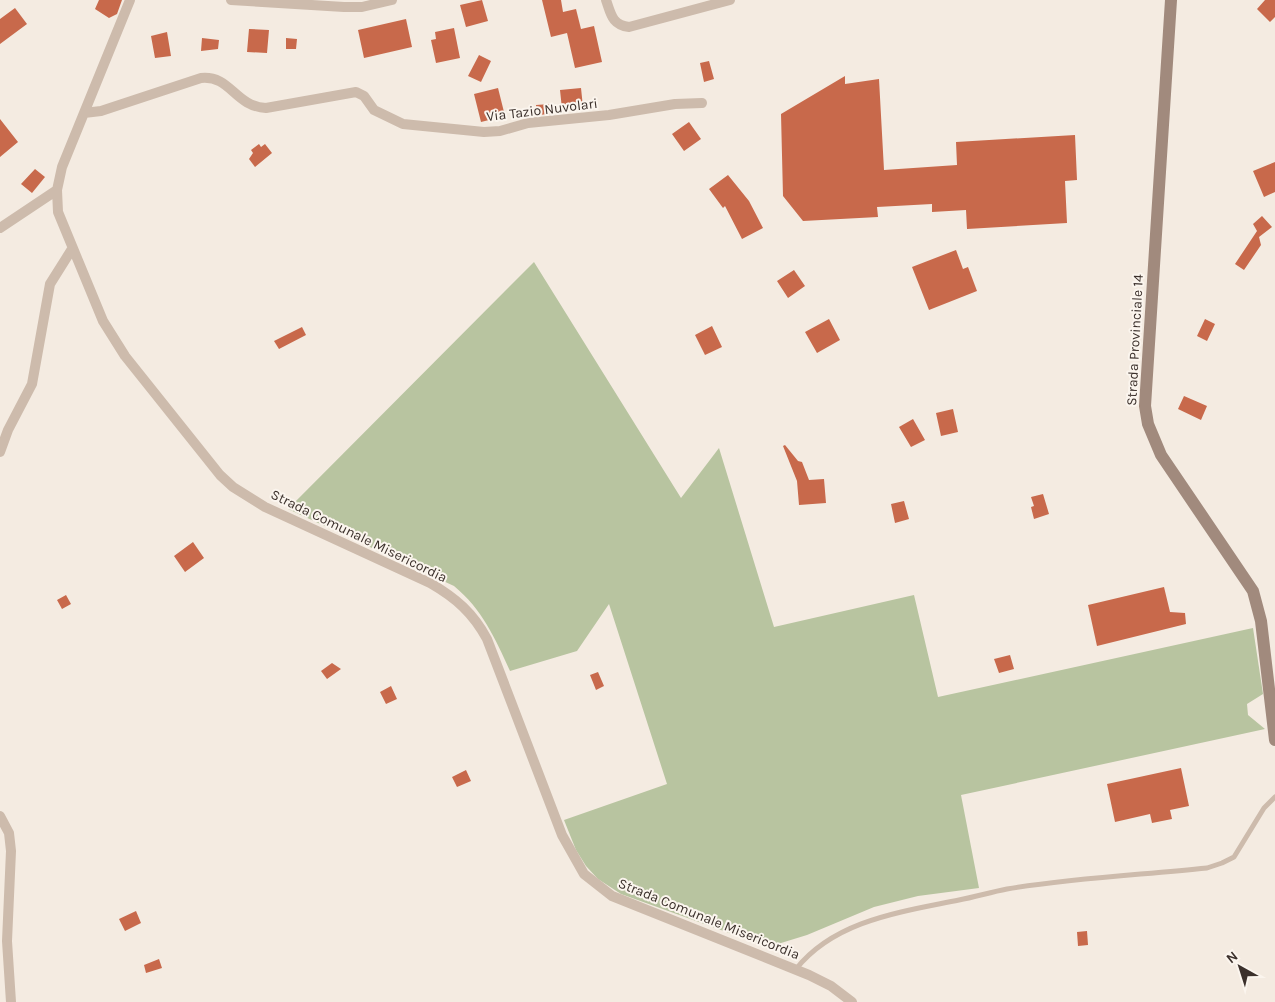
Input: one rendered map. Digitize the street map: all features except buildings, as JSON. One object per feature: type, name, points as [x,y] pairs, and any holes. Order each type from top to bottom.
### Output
[{"type":"main road","name":"Strada Provinciale 14","points":[[1172,0],[1145,406],[1148,424],[1161,455],[1253,591],[1261,621],[1275,740]]},
{"type":"street","name":"Strada Comunale Misericordia","points":[[130,0],[62,167],[57,190],[58,212],[72,249],[113,339],[220,475],[233,487],[265,507],[430,583],[451,596],[476,620],[487,639],[562,835],[584,874],[612,896],[795,970],[831,986],[852,1002]]},
{"type":"street","points":[[232,0],[344,8],[362,7],[392,0]]},
{"type":"street","points":[[606,0],[613,21],[620,26],[629,27],[730,0]]},
{"type":"street","name":"Via Tazio Nuvolari","points":[[84,113],[101,111],[201,78],[210,77],[222,81],[243,101],[254,107],[266,108],[356,92],[364,96],[378,113],[403,124],[484,132],[500,131],[528,124],[609,115],[675,104],[702,103]]},
{"type":"street","points":[[0,228],[57,190]]},
{"type":"street","points":[[0,452],[8,430],[32,384],[50,284],[62,261],[72,249]]},
{"type":"street","points":[[0,816],[9,834],[11,851],[7,941],[11,1002]]},
{"type":"lane","points":[[795,970],[807,955],[830,939],[878,918],[916,908],[1006,890],[1207,868],[1222,863],[1234,857],[1264,808],[1275,798]]},
{"type":"green space","points":[[534,262],[681,498],[719,448],[774,627],[914,595],[938,697],[1253,628],[1263,694],[1247,704],[1248,715],[1265,729],[961,795],[979,888],[918,896],[874,907],[807,935],[768,947],[621,894],[598,879],[586,866],[576,850],[564,820],[667,784],[609,604],[577,651],[510,671],[480,614],[454,586],[288,509]]}]
